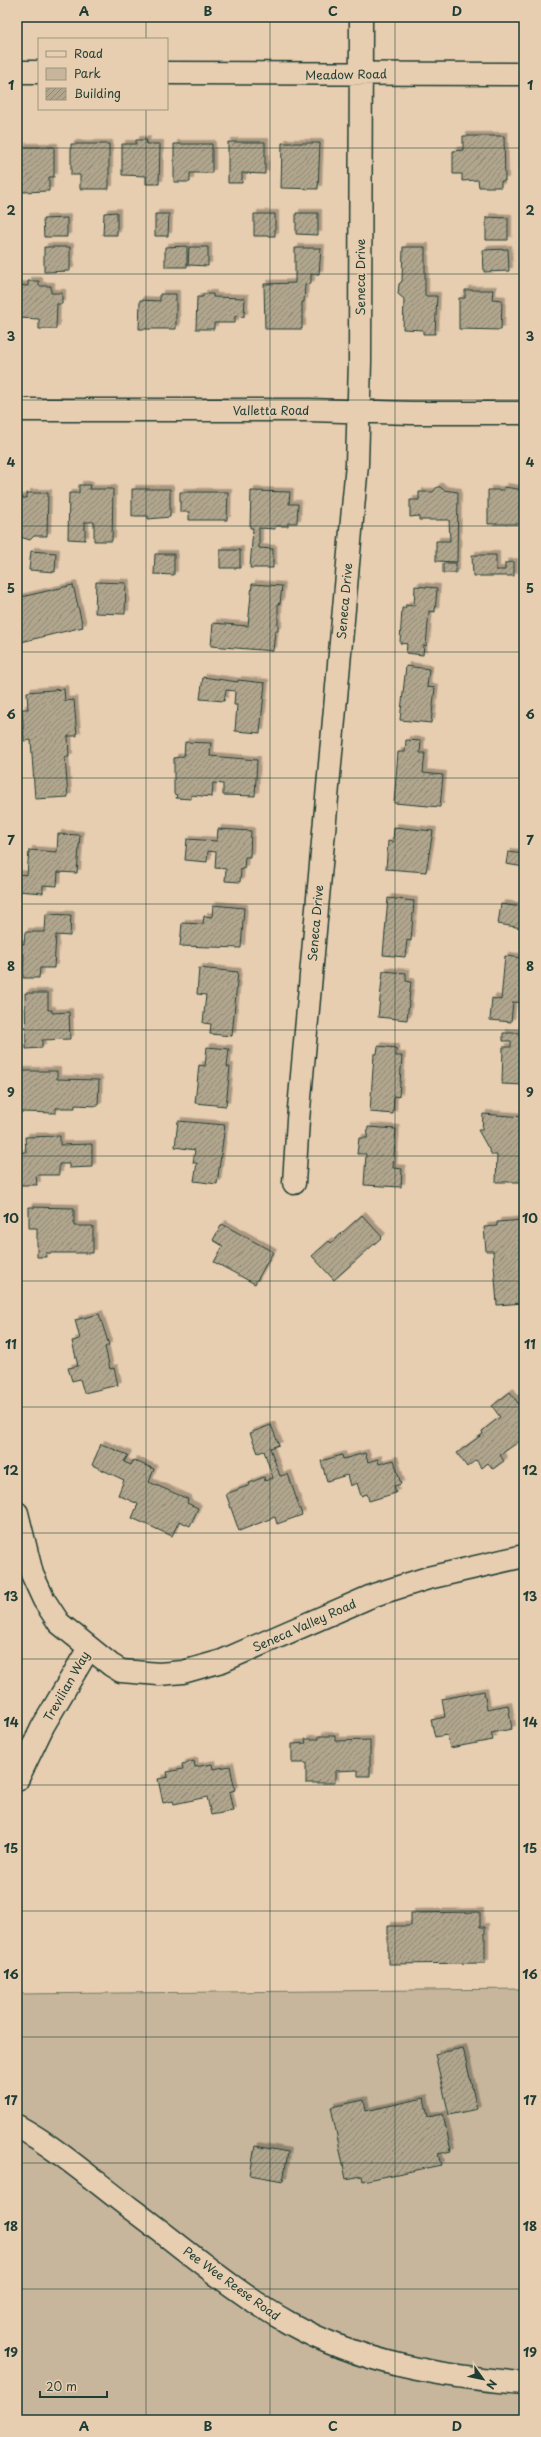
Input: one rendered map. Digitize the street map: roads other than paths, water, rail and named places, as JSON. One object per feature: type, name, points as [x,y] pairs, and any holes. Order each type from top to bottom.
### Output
[{"type":"street","name":"Seneca Drive","points":[[294,1183],[298,1120],[357,464],[359,411],[361,17]]},
{"type":"street","points":[[17,72],[38,72]]},
{"type":"street","name":"Meadow Road","points":[[168,73],[524,74]]},
{"type":"street","name":"Valletta Road","points":[[17,410],[524,412]]},
{"type":"street","name":"Trevilian Way","points":[[17,1513],[30,1567],[44,1600],[59,1623],[89,1648],[43,1726],[17,1780]]},
{"type":"street","name":"Seneca Valley Road","points":[[89,1648],[121,1670],[160,1674],[183,1672],[222,1661],[374,1595],[428,1578],[524,1556]]},
{"type":"street","name":"Pee Wee Reese Road","points":[[17,2126],[67,2160],[251,2299],[289,2323],[334,2345],[375,2359],[440,2374],[524,2383]]}]
